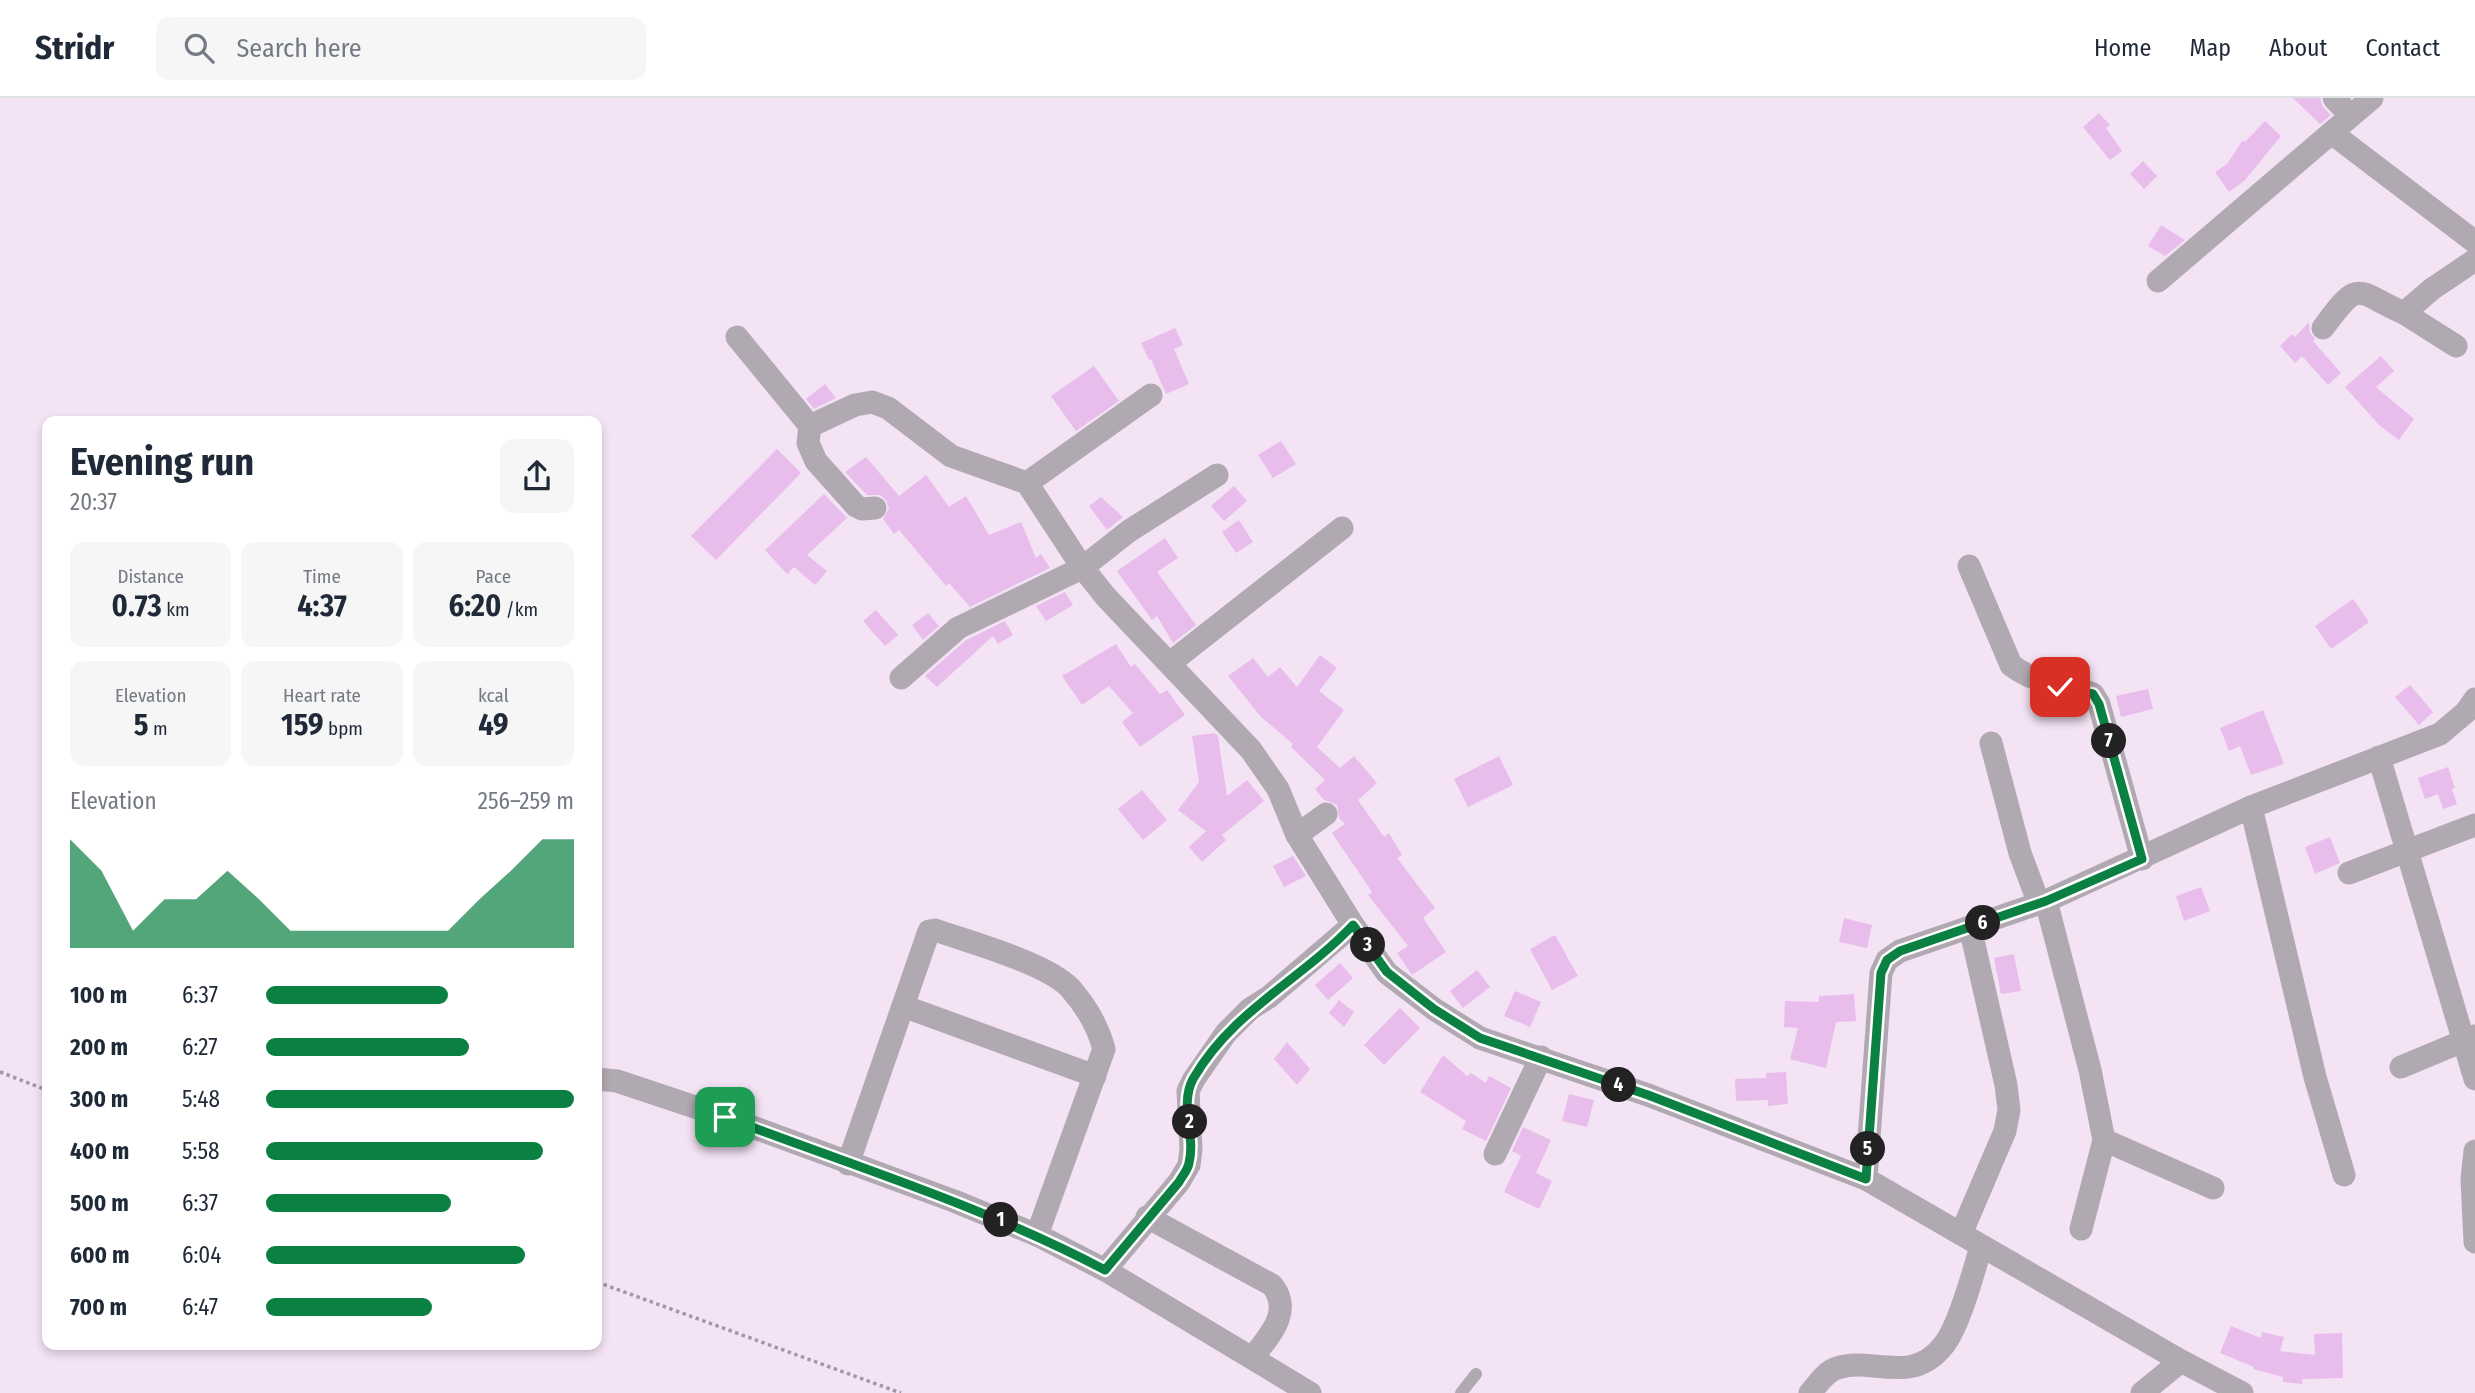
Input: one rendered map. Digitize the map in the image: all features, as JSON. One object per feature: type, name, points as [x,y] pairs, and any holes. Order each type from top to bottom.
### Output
[{"type":"street","points":[[2334,98],[2350,115]]},
{"type":"street","points":[[2158,281],[2372,98]]},
{"type":"street","points":[[2333,134],[2475,242]]},
{"type":"street","points":[[2404,313],[2432,289],[2475,260]]},
{"type":"street","points":[[2323,328],[2348,297],[2366,292],[2456,346]]},
{"type":"street","points":[[737,337],[810,426],[808,443],[816,461],[856,506],[862,509],[875,508]]},
{"type":"street","points":[[1027,483],[1151,395]]},
{"type":"street","points":[[810,426],[855,405],[872,402],[888,408],[951,456],[1027,483],[1082,567],[1106,597],[1251,750],[1278,789],[1297,835],[1353,925],[1387,972],[1434,1009],[1480,1038],[1648,1095],[1866,1179],[2181,1361],[2242,1393]]},
{"type":"street","points":[[901,678],[958,628],[1082,567],[1129,531],[1217,475]]},
{"type":"street","points":[[1170,663],[1342,528]]},
{"type":"street","points":[[1969,566],[2011,665],[2043,682],[2093,694],[2099,704],[2142,859]]},
{"type":"street","points":[[1866,1179],[1881,973],[1887,960],[1900,951],[2043,902],[2251,807],[2440,734],[2466,712],[2475,699]]},
{"type":"street","points":[[1991,743],[2020,853],[2043,902],[2090,1070],[2104,1140],[2081,1229]]},
{"type":"street","points":[[2379,757],[2406,849],[2469,1039],[2475,1079]]},
{"type":"street","points":[[2251,807],[2315,1077],[2344,1175]]},
{"type":"street","points":[[1297,835],[1326,814]]},
{"type":"street","points":[[2349,873],[2406,849],[2475,825]]},
{"type":"street","points":[[1105,1270],[1179,1182],[1189,1165],[1191,1149],[1188,1091],[1226,1033],[1250,1009],[1269,998],[1353,925]]},
{"type":"street","points":[[1961,1234],[2005,1131],[2009,1111],[2006,1085],[1970,927]]},
{"type":"street","points":[[848,1164],[929,931],[935,930],[1040,969],[1068,987],[1098,1027],[1104,1049],[1037,1235]]},
{"type":"street","points":[[903,1006],[1095,1076]]},
{"type":"street","points":[[2401,1067],[2469,1039]]},
{"type":"street","points":[[1495,1154],[1541,1057]]},
{"type":"street","points":[[602,1080],[617,1081],[677,1101],[954,1201],[1037,1235],[1105,1270],[1204,1332],[1254,1357],[1310,1393]]},
{"type":"street","points":[[2104,1140],[2213,1188]]},
{"type":"street","points":[[2475,1152],[2472,1179],[2475,1242]]},
{"type":"street","points":[[1147,1217],[1272,1285],[1278,1292],[1281,1311],[1277,1325],[1254,1357]]},
{"type":"street","points":[[1810,1393],[1824,1377],[1836,1369],[1851,1366],[1901,1369],[1930,1358],[1944,1345],[1968,1290],[1981,1246]]},
{"type":"street","points":[[2142,1393],[2181,1361]]},
{"type":"lane","points":[[1461,1393],[1476,1374]]},
{"type":"path","points":[[0,1072],[42,1088]]},
{"type":"path","points":[[602,1284],[901,1393]]},
{"type":"building","points":[[2293,98],[2320,98],[2323,107],[2331,115],[2320,124]]},
{"type":"building","points":[[2099,113],[2110,125],[2106,128],[2122,151],[2110,160],[2083,127]]},
{"type":"building","points":[[2265,121],[2281,136],[2245,180],[2229,192],[2215,172],[2227,164],[2243,140],[2245,142]]},
{"type":"building","points":[[2143,161],[2157,176],[2144,189],[2130,174]]},
{"type":"building","points":[[2161,225],[2185,240],[2165,256],[2148,246]]},
{"type":"building","points":[[2309,322],[2310,333],[2315,339],[2313,341],[2341,373],[2328,385],[2302,356],[2295,363],[2280,346],[2292,334],[2295,337]]},
{"type":"building","points":[[1175,328],[1183,345],[1174,349],[1189,384],[1166,394],[1141,343]]},
{"type":"building","points":[[2381,356],[2394,371],[2376,387],[2414,419],[2399,440],[2379,425],[2345,387]]},
{"type":"building","points":[[1094,366],[1119,401],[1076,431],[1051,396]]},
{"type":"building","points":[[825,384],[836,398],[814,409],[806,399]]},
{"type":"building","points":[[1281,441],[1296,464],[1273,478],[1258,455]]},
{"type":"building","points":[[777,449],[801,473],[716,560],[691,536]]},
{"type":"building","points":[[866,457],[899,496],[926,475],[949,507],[966,496],[989,535],[1021,522],[1036,558],[1041,554],[1050,568],[970,607],[949,583],[946,586],[899,530],[894,534],[883,519],[889,508],[886,500],[880,495],[867,495],[845,472]]},
{"type":"building","points":[[1234,486],[1247,501],[1224,521],[1211,506]]},
{"type":"building","points":[[824,494],[847,518],[807,555],[827,571],[815,585],[794,567],[787,574],[765,550]]},
{"type":"building","points":[[1101,497],[1123,517],[1107,530],[1089,506]]},
{"type":"building","points":[[1239,520],[1253,542],[1236,553],[1222,532]]},
{"type":"building","points":[[1165,538],[1178,558],[1157,572],[1196,625],[1173,643],[1157,616],[1152,620],[1117,571]]},
{"type":"building","points":[[1065,592],[1073,605],[1046,621],[1036,606]]},
{"type":"building","points":[[2353,599],[2369,622],[2331,649],[2315,626]]},
{"type":"building","points":[[876,610],[898,635],[885,646],[863,621]]},
{"type":"building","points":[[928,613],[939,626],[923,640],[912,625]]},
{"type":"building","points":[[1005,621],[1013,635],[998,644],[993,636],[937,687],[925,676],[966,640]]},
{"type":"building","points":[[1116,644],[1131,667],[1135,664],[1160,694],[1167,690],[1185,715],[1140,747],[1122,722],[1133,713],[1109,686],[1082,705],[1062,676]]},
{"type":"building","points":[[1320,655],[1337,668],[1319,691],[1344,710],[1317,747],[1340,768],[1354,756],[1377,783],[1358,800],[1384,837],[1389,833],[1402,855],[1397,858],[1435,908],[1423,918],[1446,952],[1412,975],[1397,953],[1408,946],[1368,895],[1372,892],[1332,833],[1345,824],[1339,818],[1337,805],[1324,800],[1315,789],[1325,780],[1291,747],[1293,744],[1261,717],[1228,676],[1253,658],[1268,677],[1280,667],[1297,687]]},
{"type":"building","points":[[2410,685],[2433,712],[2419,725],[2395,697]]},
{"type":"building","points":[[2148,689],[2153,709],[2121,717],[2116,696]]},
{"type":"building","points":[[2263,710],[2284,764],[2251,775],[2240,746],[2229,751],[2220,728]]},
{"type":"building","points":[[1215,733],[1218,736],[1227,796],[1247,780],[1264,801],[1222,835],[1226,840],[1202,862],[1189,847],[1206,831],[1178,810],[1199,782],[1192,736]]},
{"type":"building","points":[[1499,756],[1513,785],[1468,807],[1454,779]]},
{"type":"building","points":[[2448,767],[2457,804],[2443,809],[2438,794],[2425,799],[2418,778]]},
{"type":"building","points":[[1142,790],[1167,820],[1143,840],[1118,809]]},
{"type":"building","points":[[2330,837],[2340,863],[2315,874],[2305,847]]},
{"type":"building","points":[[1293,856],[1306,876],[1284,887],[1273,866]]},
{"type":"building","points":[[2201,887],[2210,911],[2184,921],[2176,896]]},
{"type":"building","points":[[1844,918],[1872,925],[1867,948],[1839,942]]},
{"type":"building","points":[[1555,935],[1578,976],[1552,990],[1530,949]]},
{"type":"building","points":[[2014,954],[2021,991],[2001,994],[1994,958]]},
{"type":"building","points":[[1340,963],[1353,978],[1328,1000],[1315,985]]},
{"type":"building","points":[[1477,970],[1490,987],[1463,1008],[1450,991]]},
{"type":"building","points":[[1515,991],[1541,1002],[1530,1027],[1504,1016]]},
{"type":"building","points":[[1854,994],[1856,1021],[1836,1022],[1826,1068],[1790,1059],[1798,1028],[1784,1027],[1785,1001],[1819,1002],[1819,996]]},
{"type":"building","points":[[1339,1000],[1354,1012],[1344,1027],[1329,1013]]},
{"type":"building","points":[[1400,1008],[1420,1028],[1384,1065],[1364,1045]]},
{"type":"building","points":[[1287,1042],[1310,1069],[1297,1085],[1274,1059]]},
{"type":"building","points":[[1443,1055],[1467,1076],[1471,1073],[1486,1083],[1489,1076],[1511,1088],[1486,1141],[1462,1129],[1466,1121],[1420,1092]]},
{"type":"building","points":[[1786,1072],[1788,1104],[1768,1106],[1768,1100],[1736,1101],[1735,1079],[1766,1078],[1766,1073]]},
{"type":"building","points":[[1569,1094],[1594,1100],[1587,1127],[1562,1121]]},
{"type":"building","points":[[1523,1127],[1551,1140],[1536,1173],[1552,1181],[1539,1209],[1504,1192],[1521,1156],[1512,1151]]},
{"type":"building","points":[[2231,1326],[2261,1338],[2262,1332],[2284,1337],[2280,1351],[2315,1355],[2314,1334],[2342,1333],[2343,1378],[2303,1379],[2302,1384],[2283,1382],[2283,1377],[2253,1369],[2254,1367],[2220,1353]]},
{"type":"route","points":[[725,1117],[954,1201],[1037,1235],[1105,1270],[1179,1182],[1189,1165],[1191,1149],[1188,1091],[1226,1033],[1250,1009],[1269,998],[1353,925],[1387,972],[1434,1009],[1480,1038],[1648,1095],[1866,1179],[1881,973],[1887,960],[1900,951],[2046,901],[2142,859],[2099,704],[2093,694],[2060,687]]}]
